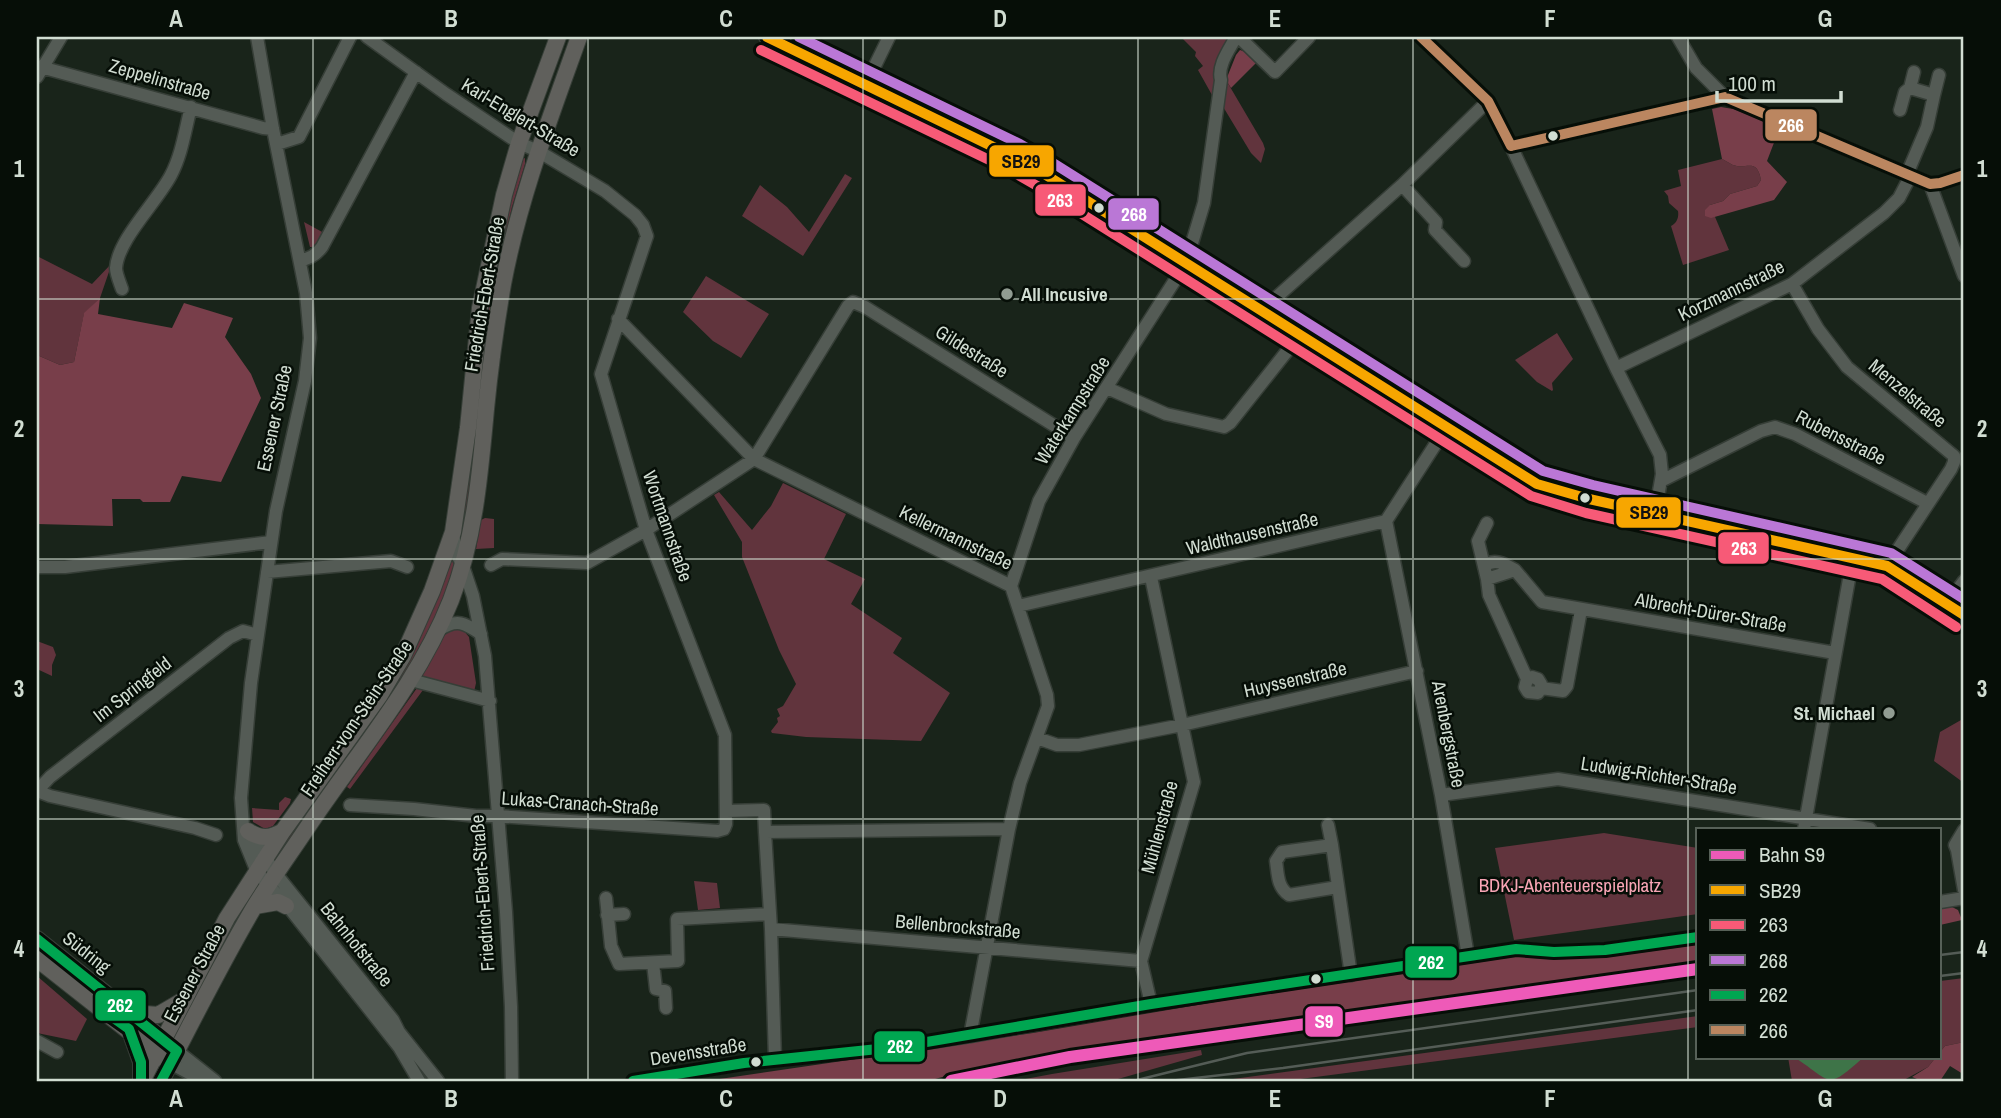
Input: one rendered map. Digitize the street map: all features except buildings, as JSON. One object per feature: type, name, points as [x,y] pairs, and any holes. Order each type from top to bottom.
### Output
[{"type":"main road","name":"Friedrich-Ebert-Straße","points":[[436,581],[453,532],[468,428],[480,308],[504,195],[519,143],[558,37]]},
{"type":"main road","name":"Friedrich-Ebert-Straße","points":[[463,566],[478,494],[489,375],[515,228],[538,151],[579,37]]},
{"type":"main road","points":[[767,37],[1014,157],[1537,484],[1655,514],[1887,566],[1964,615]]},
{"type":"main road","name":"Freiherr-vom-Stein-Straße","points":[[271,883],[411,680],[439,630],[463,566]]},
{"type":"main road","name":"Freiherr-vom-Stein-Straße","points":[[261,866],[380,695],[403,656],[436,581]]},
{"type":"main road","points":[[248,831],[265,838],[274,837],[283,831]]},
{"type":"main road","name":"Essener Straße","points":[[141,1081],[227,918],[261,866]]},
{"type":"main road","name":"Essener Straße","points":[[161,1081],[255,906],[271,883]]},
{"type":"main road","points":[[255,906],[278,902],[286,905]]},
{"type":"main road","name":"Südring","points":[[37,939],[129,1012],[160,1046]]},
{"type":"main road","name":"Südring","points":[[37,959],[129,1029],[174,1057]]},
{"type":"main road","points":[[129,1012],[158,1016],[187,997]]},
{"type":"main road","points":[[129,1029],[141,1062],[141,1081]]},
{"type":"street","points":[[39,70],[61,37]]},
{"type":"street","name":"Essener Straße","points":[[257,37],[309,315],[309,359],[276,511],[250,683],[240,811],[244,840],[261,866]]},
{"type":"street","points":[[276,144],[299,137],[350,37]]},
{"type":"street","name":"Karl-Englert-Straße","points":[[367,37],[519,143],[538,151],[605,191],[635,215],[647,236]]},
{"type":"street","points":[[866,84],[889,37]]},
{"type":"street","points":[[1237,37],[1275,72],[1309,37]]},
{"type":"street","name":"Waterkampstraße","points":[[1011,586],[1039,502],[1074,438],[1186,263],[1203,203],[1221,80],[1219,74],[1223,60],[1237,37]]},
{"type":"street","points":[[1421,37],[1488,101],[1511,146],[1660,455],[1661,481],[1655,514]]},
{"type":"street","points":[[1678,37],[1696,68],[1725,97],[1930,184],[1964,175]]},
{"type":"street","name":"Zeppelinstraße","points":[[39,70],[52,69],[273,129]]},
{"type":"street","points":[[300,260],[317,254],[322,247],[416,72]]},
{"type":"street","points":[[1900,110],[1905,92],[1910,89],[1914,72]]},
{"type":"street","name":"Korzmannstraße","points":[[1616,368],[1792,284],[1884,213],[1899,198],[1909,175],[1927,127],[1939,75]]},
{"type":"street","points":[[1910,89],[1934,95]]},
{"type":"street","points":[[1511,146],[1725,97]]},
{"type":"street","points":[[1261,311],[1402,185],[1488,101]]},
{"type":"street","points":[[122,289],[116,269],[122,249],[173,172],[191,107]]},
{"type":"street","points":[[1930,184],[1964,275]]},
{"type":"street","points":[[1402,185],[1436,222],[1435,230],[1464,261]]},
{"type":"street","name":"Wortmannstraße","points":[[647,236],[601,374],[646,530],[724,735],[727,811],[724,829]]},
{"type":"street","name":"Menzelstraße","points":[[1792,284],[1818,329],[1847,367],[1954,456],[1951,470],[1887,566]]},
{"type":"street","name":"Gildestraße","points":[[754,459],[848,306],[855,302],[1074,438]]},
{"type":"street","name":"Kellermannstraße","points":[[618,319],[754,459],[1011,586],[1048,700],[1020,783],[1009,828],[970,1036]]},
{"type":"street","points":[[1107,388],[1166,414],[1224,427],[1299,336]]},
{"type":"street","name":"Rubensstraße","points":[[1661,481],[1756,433],[1775,427],[1795,434],[1927,503]]},
{"type":"street","points":[[1386,521],[1446,428]]},
{"type":"street","points":[[491,565],[502,559],[587,563],[646,530],[754,459]]},
{"type":"street","name":"Waldthausenstraße","points":[[1018,606],[1386,521]]},
{"type":"street","name":"Arenbergstraße","points":[[1386,521],[1441,795],[1468,956]]},
{"type":"street","points":[[1487,523],[1478,541],[1489,595],[1527,679],[1525,687],[1528,692],[1538,693],[1541,688],[1563,691],[1567,686],[1581,610]]},
{"type":"street","name":"Friedrich-Ebert-Straße","points":[[453,532],[457,555],[463,566],[481,634],[489,701],[506,912],[512,1081]]},
{"type":"street","points":[[37,567],[65,567],[271,542]]},
{"type":"street","points":[[1805,823],[1853,557]]},
{"type":"street","points":[[267,572],[391,561],[407,567]]},
{"type":"street","name":"Albrecht-Dürer-Straße","points":[[1485,573],[1516,570],[1542,602],[1835,653]]},
{"type":"street","name":"Mühlenstraße","points":[[1151,577],[1194,782],[1142,961],[1151,1004]]},
{"type":"street","points":[[1947,604],[1964,581]]},
{"type":"street","points":[[439,630],[449,623],[461,623],[481,634]]},
{"type":"street","name":"Im Springfeld","points":[[37,791],[50,777],[229,638],[243,631],[258,635]]},
{"type":"street","name":"Huyssenstraße","points":[[1037,737],[1057,744],[1079,745],[1182,725],[1417,671]]},
{"type":"street","points":[[411,680],[489,701]]},
{"type":"street","name":"Ludwig-Richter-Straße","points":[[1441,795],[1558,779],[1805,823],[1859,828]]},
{"type":"street","points":[[37,791],[216,835]]},
{"type":"street","name":"Lukas-Cranach-Straße","points":[[350,805],[475,816],[717,831],[724,829]]},
{"type":"street","points":[[727,811],[764,810],[775,1059]]},
{"type":"street","name":"Essener Straße","points":[[240,811],[248,831]]},
{"type":"street","points":[[1328,825],[1351,975]]},
{"type":"street","points":[[765,832],[1009,828]]},
{"type":"street","points":[[1955,845],[1964,830]]},
{"type":"street","name":"Bahnhofstraße","points":[[248,831],[261,866],[286,905],[399,1047],[419,1081]]},
{"type":"street","points":[[1941,842],[1955,845]]},
{"type":"street","points":[[1332,845],[1282,852],[1276,860],[1279,883],[1282,891],[1289,895],[1339,887]]},
{"type":"street","points":[[1955,845],[1964,890]]},
{"type":"street","name":"Bahnhofstraße","points":[[271,883],[393,1020],[399,1032],[438,1081]]},
{"type":"street","points":[[606,898],[611,946],[619,964],[678,961],[677,919],[770,914]]},
{"type":"street","points":[[1941,902],[1964,898]]},
{"type":"street","points":[[607,915],[624,914]]},
{"type":"street","name":"Bellenbrockstraße","points":[[771,929],[1142,961]]},
{"type":"street","name":"Devensstraße","points":[[633,1081],[775,1059],[897,1047],[1151,1004],[1517,948],[1554,952],[1605,950],[1696,936]]},
{"type":"street","points":[[653,962],[656,989],[665,991],[666,1008]]},
{"type":"street","points":[[37,1041],[57,1052]]},
{"type":"street","points":[[174,1057],[204,1081]]},
{"type":"street","points":[[174,1057],[215,1081]]},
{"type":"green space","points":[[1181,37],[1230,37],[1216,69],[1212,95],[1198,70],[1203,66],[1195,56],[1196,52]]},
{"type":"green space","points":[[1226,80],[1263,143],[1265,149],[1261,163],[1251,153],[1222,105]]},
{"type":"green space","points":[[525,158],[500,259],[476,463],[461,550],[459,534],[469,478],[475,396],[494,256],[522,159]]},
{"type":"green space","points":[[1722,159],[1732,165],[1754,166],[1761,180],[1757,186],[1730,194],[1723,201],[1710,205],[1729,250],[1683,265],[1671,226],[1677,220],[1678,211],[1669,203],[1664,191],[1681,186],[1678,170]]},
{"type":"green space","points":[[845,174],[852,178],[803,256],[742,216],[760,185],[787,207],[809,232]]},
{"type":"green space","points":[[304,222],[324,233],[315,247],[310,247]]},
{"type":"green space","points":[[37,256],[92,284],[112,263],[100,298],[84,314],[74,362],[60,365],[37,355]]},
{"type":"green space","points":[[706,276],[769,314],[741,358],[713,341],[683,312]]},
{"type":"green space","points":[[1557,333],[1573,359],[1552,383],[1552,391],[1537,382],[1515,360]]},
{"type":"green space","points":[[783,483],[846,514],[824,559],[865,579],[851,604],[902,638],[893,653],[950,693],[921,741],[806,737],[772,733],[780,716],[777,709],[783,706],[796,684],[779,650],[742,557],[742,542],[714,495],[719,492],[752,530],[771,506]]},
{"type":"green space","points":[[494,519],[494,548],[476,549],[481,520]]},
{"type":"green space","points":[[453,555],[456,570],[418,659],[275,859],[382,705]]},
{"type":"green space","points":[[453,627],[464,631],[469,637],[476,683],[474,692],[422,678],[421,674],[442,634]]},
{"type":"green space","points":[[37,641],[53,647],[56,655],[52,676],[37,669]]},
{"type":"green space","points":[[417,688],[423,690],[350,789],[347,787]]},
{"type":"green space","points":[[1961,720],[1964,723],[1964,783],[1934,761],[1940,732]]},
{"type":"green space","points":[[285,797],[291,799],[290,803],[273,826],[265,829],[253,822],[252,808],[279,810],[279,803]]},
{"type":"green space","name":"BDKJ-Abenteuerspielplatz","points":[[1604,833],[1696,848],[1696,914],[1514,940],[1495,848]]},
{"type":"green space","points":[[694,881],[717,883],[720,908],[698,910]]},
{"type":"green space","points":[[37,976],[87,1019],[76,1041],[37,1033]]},
{"type":"green space","points":[[1964,978],[1964,1042],[1945,1046],[1941,1051],[1941,981]]},
{"type":"green space","points":[[1696,1016],[1696,1027],[1285,1081],[1218,1081]]},
{"type":"green space","points":[[1201,1050],[1202,1055],[1111,1081],[1015,1081],[1052,1074]]},
{"type":"green space","points":[[1788,1058],[1935,1058],[1928,1067],[1902,1081],[1792,1081]]},
{"type":"shaded area","points":[[1240,50],[1258,61],[1231,88],[1226,80]]},
{"type":"shaded area","points":[[1721,107],[1739,110],[1780,127],[1767,161],[1787,182],[1774,200],[1711,218],[1705,216],[1705,210],[1710,205],[1723,201],[1730,194],[1757,186],[1761,180],[1754,166],[1732,165],[1722,159],[1712,109]]},
{"type":"shaded area","points":[[100,298],[98,314],[172,328],[184,303],[233,318],[225,337],[251,374],[261,398],[221,482],[182,476],[170,502],[112,499],[113,526],[37,524],[37,355],[60,365],[74,362],[84,313]]},
{"type":"shaded area","points":[[1952,907],[1958,910],[1962,920],[1941,925],[1941,909]]},
{"type":"shaded area","points":[[1696,941],[1696,965],[1045,1054],[974,1068],[928,1081],[706,1081],[1033,1033],[1353,976],[1517,954],[1566,958]]},
{"type":"shaded area","points":[[1964,1042],[1964,1081],[1960,1081],[1963,1074],[1950,1066],[1940,1081],[1922,1081],[1912,1077],[1928,1067],[1935,1058],[1941,1058],[1941,1051],[1945,1046]]},
{"type":"shaded area","points":[[1795,1058],[1863,1058],[1835,1079],[1823,1077]]},
{"type":"railway","points":[[1941,955],[1964,952]]},
{"type":"railway","points":[[1941,976],[1964,973]]},
{"type":"railway","points":[[1133,1081],[1247,1053],[1696,990]]},
{"type":"railway","points":[[1169,1081],[1283,1068],[1696,1010]]},
{"type":"rail line","name":"S9","points":[[951,1081],[1070,1057],[1696,969]]},
{"type":"transit line","name":"SB29","points":[[767,37],[1046,175],[1537,484],[1589,499],[1887,566],[1964,615]]},
{"type":"transit line","name":"268","points":[[799,37],[1020,144],[1053,163],[1543,471],[1593,485],[1891,553],[1964,599]]},
{"type":"transit line","name":"266","points":[[1421,37],[1488,101],[1511,146]]},
{"type":"transit line","name":"263","points":[[761,50],[1008,169],[1531,496],[1586,513],[1882,579],[1956,627]]},
{"type":"transit line","name":"266","points":[[1511,146],[1725,97],[1930,184],[1964,175]]},
{"type":"transit line","name":"262","points":[[633,1081],[744,1063],[897,1047],[1151,1004],[1516,949],[1554,952],[1605,950],[1696,937]]},
{"type":"transit line","name":"262","points":[[37,939],[177,1051],[161,1081]]},
{"type":"transit line","name":"262","points":[[108,1014],[129,1029],[141,1062],[141,1081]]},
{"type":"place","name":"All Incusive","points":[[1007,294]]},
{"type":"place","name":"St. Michael","points":[[1889,713]]}]
